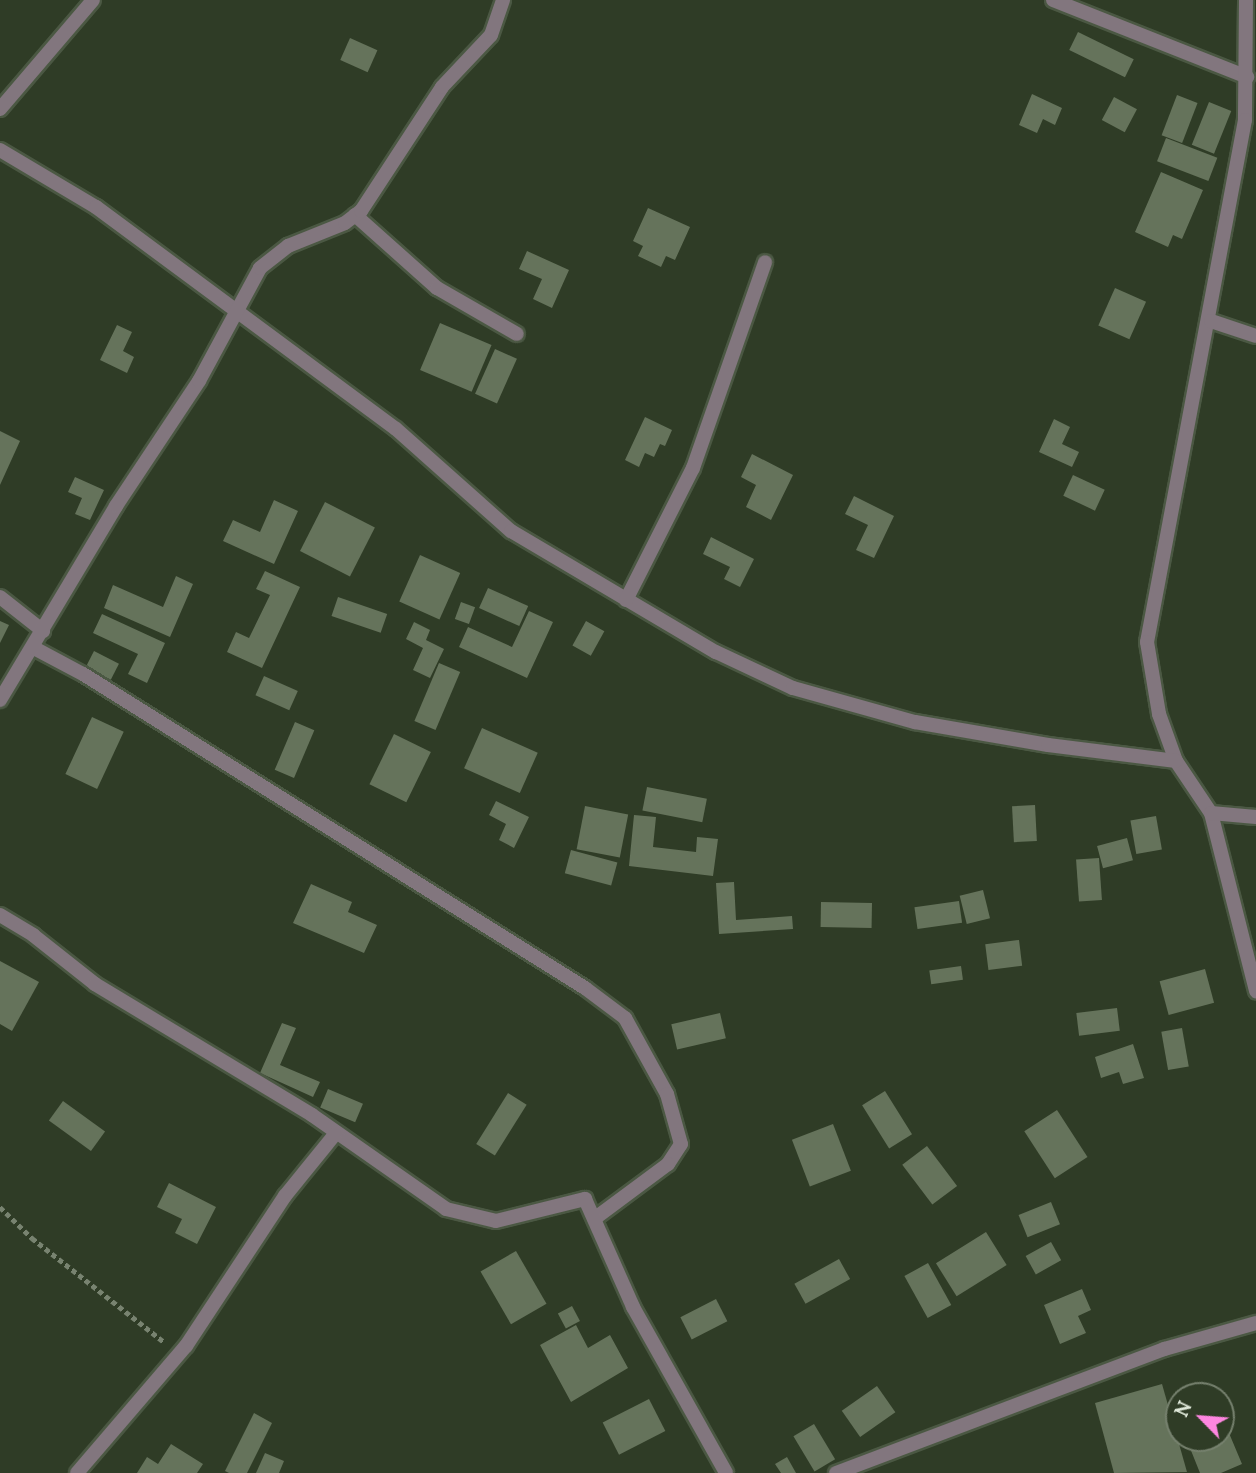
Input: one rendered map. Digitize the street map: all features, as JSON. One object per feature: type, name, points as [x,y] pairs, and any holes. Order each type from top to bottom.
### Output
[{"type":"street","points":[[0,109],[93,0]]},
{"type":"street","points":[[0,700],[34,648],[116,506],[199,381],[234,310],[267,261],[288,246],[355,215],[442,87],[491,35],[503,0]]},
{"type":"street","points":[[1054,0],[1247,76]]},
{"type":"street","points":[[1246,0],[1245,120],[1211,321],[1147,642],[1159,713],[1176,761],[1211,813],[1250,948],[1256,991]]},
{"type":"street","points":[[0,150],[96,207],[396,429],[511,531],[716,652],[793,688],[915,722],[1048,745],[1176,761]]},
{"type":"street","points":[[355,215],[437,288],[517,334]]},
{"type":"street","points":[[626,600],[693,468],[765,262]]},
{"type":"street","points":[[1211,321],[1256,336]]},
{"type":"street","points":[[0,597],[43,631]]},
{"type":"street","points":[[34,648],[83,674],[585,988],[625,1018],[667,1094],[681,1144],[668,1164],[594,1219]]},
{"type":"street","points":[[1211,813],[1256,817]]},
{"type":"street","points":[[0,915],[33,935],[95,984],[336,1133],[459,1215],[496,1222],[581,1198],[594,1219],[633,1307],[726,1473]]},
{"type":"street","points":[[77,1473],[176,1358],[285,1196],[336,1133]]},
{"type":"street","points":[[836,1473],[1122,1364],[1256,1323]]},
{"type":"path","points":[[0,1207],[32,1238],[159,1336],[176,1358]]},
{"type":"building","points":[[1078,32],[1134,59],[1125,77],[1069,50]]},
{"type":"building","points":[[350,38],[377,50],[368,72],[340,60]]},
{"type":"building","points":[[1032,94],[1062,108],[1055,125],[1043,119],[1037,133],[1019,125]]},
{"type":"building","points":[[1177,95],[1198,103],[1182,143],[1162,135]]},
{"type":"building","points":[[1114,97],[1137,109],[1125,132],[1102,120]]},
{"type":"building","points":[[1209,102],[1231,111],[1214,154],[1192,145]]},
{"type":"building","points":[[1166,138],[1217,158],[1208,181],[1157,161]]},
{"type":"building","points":[[1161,172],[1203,190],[1182,239],[1173,235],[1168,247],[1135,232]]},
{"type":"building","points":[[648,208],[690,227],[675,260],[666,256],[661,267],[638,256],[643,246],[633,241]]},
{"type":"building","points":[[527,251],[569,270],[552,308],[533,299],[542,279],[519,269]]},
{"type":"building","points":[[1115,288],[1146,302],[1129,339],[1098,325]]},
{"type":"building","points":[[440,323],[492,345],[472,392],[420,370]]},
{"type":"building","points":[[117,325],[132,332],[123,351],[134,357],[127,373],[100,360]]},
{"type":"building","points":[[495,349],[517,359],[497,404],[475,394]]},
{"type":"building","points":[[645,417],[672,430],[665,446],[660,444],[654,457],[645,453],[639,467],[625,460]]},
{"type":"building","points":[[1054,419],[1070,427],[1062,444],[1079,452],[1072,467],[1039,452]]},
{"type":"building","points":[[0,431],[20,441],[0,485]]},
{"type":"building","points":[[752,454],[793,475],[771,520],[746,507],[756,485],[741,477]]},
{"type":"building","points":[[1073,475],[1105,490],[1095,511],[1063,496]]},
{"type":"building","points":[[75,477],[104,490],[90,520],[75,514],[82,498],[68,492]]},
{"type":"building","points":[[854,496],[894,516],[874,558],[856,550],[868,525],[845,514]]},
{"type":"building","points":[[274,500],[298,511],[274,564],[223,541],[233,520],[260,532]]},
{"type":"building","points":[[325,502],[375,527],[350,576],[300,551]]},
{"type":"building","points":[[711,537],[754,559],[740,587],[724,579],[730,567],[703,554]]},
{"type":"building","points":[[420,555],[460,573],[439,619],[399,602]]},
{"type":"building","points":[[265,571],[300,587],[262,668],[227,652],[236,632],[249,638],[270,595],[256,589]]},
{"type":"building","points":[[176,576],[193,584],[170,637],[104,608],[113,585],[163,607]]},
{"type":"building","points":[[488,588],[528,606],[519,626],[479,608]]},
{"type":"building","points":[[338,597],[387,614],[381,633],[331,616]]},
{"type":"building","points":[[461,602],[475,607],[469,624],[455,619]]},
{"type":"building","points":[[529,611],[553,622],[527,678],[459,647],[468,627],[512,647]]},
{"type":"building","points":[[102,614],[165,643],[147,683],[128,674],[138,654],[93,633]]},
{"type":"building","points":[[0,621],[9,625],[0,643]]},
{"type":"building","points":[[586,621],[604,631],[591,656],[572,645]]},
{"type":"building","points":[[414,622],[430,630],[426,640],[444,649],[430,678],[413,670],[423,648],[406,639]]},
{"type":"building","points":[[94,651],[119,664],[111,680],[86,667]]},
{"type":"building","points":[[439,663],[460,672],[436,730],[414,721]]},
{"type":"building","points":[[264,676],[298,691],[289,710],[255,695]]},
{"type":"building","points":[[92,717],[124,732],[97,789],[65,774]]},
{"type":"building","points":[[295,722],[314,730],[294,778],[275,770]]},
{"type":"building","points":[[482,728],[538,753],[520,793],[464,768]]},
{"type":"building","points":[[394,734],[431,752],[406,802],[369,784]]},
{"type":"building","points":[[647,787],[707,799],[702,822],[642,811]]},
{"type":"building","points":[[496,801],[529,817],[514,848],[499,840],[506,824],[489,815]]},
{"type":"building","points":[[1035,805],[1037,841],[1014,842],[1012,806]]},
{"type":"building","points":[[585,806],[628,814],[620,858],[577,849]]},
{"type":"building","points":[[634,815],[656,817],[653,847],[696,852],[697,837],[718,839],[713,876],[629,866]]},
{"type":"building","points":[[1156,816],[1162,849],[1136,854],[1130,821]]},
{"type":"building","points":[[1127,838],[1133,860],[1103,868],[1097,846]]},
{"type":"building","points":[[571,850],[617,862],[611,886],[565,873]]},
{"type":"building","points":[[1099,858],[1102,900],[1079,902],[1076,860]]},
{"type":"building","points":[[734,882],[736,920],[792,916],[793,929],[719,934],[716,883]]},
{"type":"building","points":[[311,884],[352,902],[348,912],[377,925],[364,953],[293,923]]},
{"type":"building","points":[[983,890],[990,918],[967,924],[960,896]]},
{"type":"building","points":[[959,901],[962,923],[917,929],[914,907]]},
{"type":"building","points":[[821,902],[872,903],[872,928],[821,927]]},
{"type":"building","points":[[1019,940],[1022,966],[988,970],[985,944]]},
{"type":"building","points":[[0,961],[39,982],[12,1031],[0,1024]]},
{"type":"building","points":[[961,966],[963,980],[931,984],[929,970]]},
{"type":"building","points":[[1205,969],[1214,1003],[1169,1015],[1160,981]]},
{"type":"building","points":[[1117,1008],[1120,1031],[1079,1036],[1076,1013]]},
{"type":"building","points":[[720,1013],[726,1038],[677,1050],[671,1024]]},
{"type":"building","points":[[282,1023],[296,1028],[280,1065],[320,1082],[313,1097],[260,1073]]},
{"type":"building","points":[[1182,1028],[1189,1066],[1168,1070],[1161,1032]]},
{"type":"building","points":[[1133,1044],[1144,1078],[1123,1084],[1119,1072],[1101,1078],[1095,1057]]},
{"type":"building","points":[[328,1089],[363,1104],[355,1122],[320,1107]]},
{"type":"building","points":[[885,1091],[912,1134],[889,1149],[862,1105]]},
{"type":"building","points":[[508,1093],[527,1105],[495,1156],[476,1144]]},
{"type":"building","points":[[63,1101],[105,1132],[91,1151],[49,1120]]},
{"type":"building","points":[[1057,1110],[1087,1157],[1055,1178],[1024,1131]]},
{"type":"building","points":[[833,1124],[851,1171],[810,1186],[792,1140]]},
{"type":"building","points":[[927,1146],[957,1186],[932,1205],[902,1165]]},
{"type":"building","points":[[169,1183],[216,1207],[197,1244],[175,1233],[182,1219],[157,1207]]},
{"type":"building","points":[[1051,1202],[1060,1224],[1028,1237],[1019,1215]]},
{"type":"building","points":[[986,1232],[1007,1265],[957,1296],[936,1263]]},
{"type":"building","points":[[1051,1242],[1061,1260],[1036,1274],[1026,1256]]},
{"type":"building","points":[[516,1251],[546,1304],[511,1324],[480,1272]]},
{"type":"building","points":[[839,1259],[850,1279],[806,1304],[794,1284]]},
{"type":"building","points":[[928,1263],[951,1305],[928,1318],[904,1276]]},
{"type":"building","points":[[1082,1289],[1091,1310],[1078,1316],[1086,1333],[1060,1344],[1044,1305]]},
{"type":"building","points":[[716,1299],[727,1321],[692,1339],[680,1317]]},
{"type":"building","points":[[572,1306],[580,1321],[566,1329],[558,1314]]},
{"type":"building","points":[[576,1325],[588,1348],[610,1335],[628,1368],[571,1402],[540,1345]]},
{"type":"building","points":[[1162,1384],[1165,1395],[1165,1452],[1181,1452],[1187,1472],[1114,1473],[1095,1403]]},
{"type":"building","points":[[877,1386],[895,1412],[860,1437],[842,1411]]},
{"type":"building","points":[[649,1399],[665,1431],[619,1455],[603,1423]]},
{"type":"building","points":[[254,1413],[272,1423],[247,1473],[229,1473],[225,1471]]},
{"type":"building","points":[[814,1424],[835,1459],[815,1472],[793,1436]]},
{"type":"building","points":[[171,1444],[203,1464],[197,1473],[137,1473],[147,1457],[158,1464]]},
{"type":"building","points":[[1235,1447],[1242,1464],[1221,1473],[1200,1473],[1192,1452],[1235,1452]]},
{"type":"building","points":[[265,1453],[284,1461],[279,1473],[256,1473]]},
{"type":"building","points":[[787,1457],[796,1473],[781,1473],[775,1464]]}]
